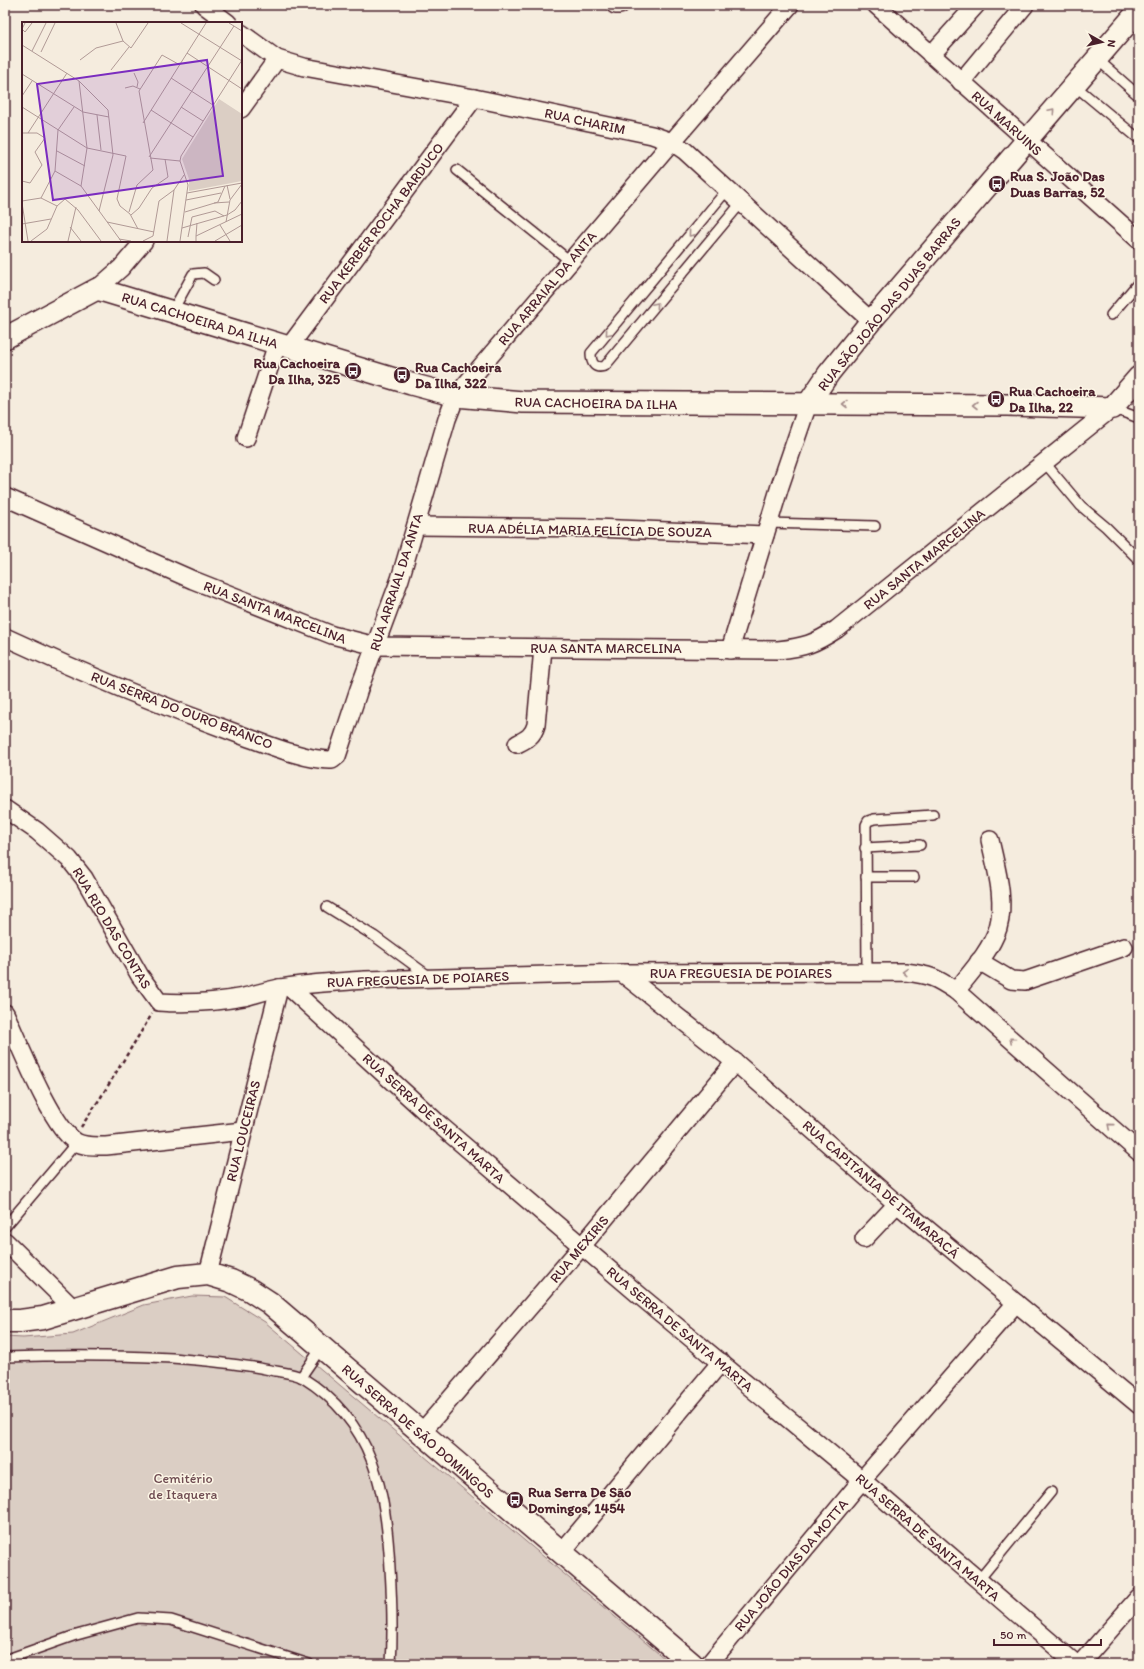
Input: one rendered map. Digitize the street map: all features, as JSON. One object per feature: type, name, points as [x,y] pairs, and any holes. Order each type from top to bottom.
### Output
[{"type":"main road","points":[[5,1320],[20,1321],[43,1318],[178,1277],[208,1274]]},
{"type":"main road","name":"RUA SERRA DE SÃO DOMINGOS","points":[[208,1274],[231,1281],[250,1290],[270,1303],[692,1664]]},
{"type":"street","points":[[204,5],[227,22]]},
{"type":"street","points":[[615,5],[620,5]]},
{"type":"street","name":"RUA ARRAIAL DA ANTA","points":[[346,731],[359,689],[391,607],[447,419],[456,396],[790,5]]},
{"type":"street","name":"RUA MARUINS","points":[[876,5],[1139,240]]},
{"type":"street","points":[[931,55],[976,5]]},
{"type":"street","points":[[961,82],[1025,5]]},
{"type":"street","name":"RUA SÃO JOÃO DAS DUAS BARRAS","points":[[730,650],[766,529],[808,404],[829,373],[871,321],[1139,10]]},
{"type":"street","name":"RUA CHARIM","points":[[242,34],[278,59],[304,67],[474,98],[638,132],[672,142],[685,151],[871,321]]},
{"type":"street","points":[[242,108],[278,59]]},
{"type":"street","name":"RUA KERBER ROCHA BARDUCO","points":[[246,438],[283,346],[474,98]]},
{"type":"street","points":[[5,338],[97,289],[121,268],[143,242]]},
{"type":"street","name":"RUA CACHOEIRA DA ILHA","points":[[97,289],[283,346],[456,396],[523,402],[1007,405],[1112,408]]},
{"type":"street","name":"RUA SANTA MARCELINA","points":[[5,497],[193,580],[332,635],[376,646],[730,650],[778,650],[801,648],[819,640],[861,610],[1045,463],[1112,408],[1139,377]]},
{"type":"street","name":"RUA ADÉLIA MARIA FELÍCIA DE SOUZA","points":[[416,526],[766,529]]},
{"type":"street","name":"RUA SERRA DO OURO BRANCO","points":[[5,637],[150,701],[260,742],[312,758],[332,760],[337,756],[346,731]]},
{"type":"street","points":[[517,744],[528,739],[534,733],[543,648]]},
{"type":"street","name":"RUA RIO DAS CONTAS","points":[[5,809],[37,831],[69,859],[84,878],[140,976],[159,1002],[179,1004],[214,1001],[243,997],[284,987]]},
{"type":"street","points":[[956,991],[988,948],[998,928],[1001,912],[1000,892],[990,840]]},
{"type":"street","points":[[979,961],[1012,980],[1025,981],[1124,947]]},
{"type":"street","name":"RUA FREGUESIA DE POIARES","points":[[284,987],[329,982],[622,973],[905,972],[923,974],[935,977],[956,991],[1139,1152]]},
{"type":"street","name":"RUA CAPITANIA DE ITAMARACÁ","points":[[622,973],[735,1062],[897,1204],[1138,1402]]},
{"type":"street","name":"RUA LOUCEIRAS","points":[[208,1274],[243,1131],[284,987]]},
{"type":"street","name":"RUA SERRA DE SANTA MARTA","points":[[284,987],[407,1097],[582,1246],[862,1480],[1076,1664]]},
{"type":"street","points":[[5,1013],[58,1123],[75,1140],[88,1146],[106,1146],[243,1131]]},
{"type":"street","name":"RUA MEXIRIS","points":[[421,1433],[582,1246],[735,1062]]},
{"type":"street","points":[[864,1239],[897,1204]]},
{"type":"street","points":[[5,1241],[74,1309]]},
{"type":"street","name":"RUA JOÃO DIAS DA MOTTA","points":[[709,1664],[862,1480],[1016,1303]]},
{"type":"street","points":[[561,1553],[721,1362]]},
{"type":"street","points":[[1080,1664],[1139,1597]]},
{"type":"lane","points":[[1097,59],[1139,96]]},
{"type":"lane","points":[[1074,85],[1139,139]]},
{"type":"lane","points":[[457,170],[570,261]]},
{"type":"lane","points":[[727,190],[591,353],[593,365],[599,368],[605,366],[741,203]]},
{"type":"lane","points":[[172,312],[194,274],[204,273],[214,280]]},
{"type":"lane","points":[[1111,315],[1139,282]]},
{"type":"lane","points":[[1112,408],[1139,418]]},
{"type":"lane","points":[[1045,463],[1081,506],[1106,527],[1139,560]]},
{"type":"lane","points":[[766,529],[876,526]]},
{"type":"lane","points":[[868,972],[865,848],[866,825],[868,820],[933,815]]},
{"type":"lane","points":[[865,848],[920,845]]},
{"type":"lane","points":[[866,877],[914,877]]},
{"type":"lane","points":[[327,907],[374,936],[431,978]]},
{"type":"lane","points":[[5,1227],[75,1140]]},
{"type":"lane","points":[[301,1377],[321,1348]]},
{"type":"lane","points":[[5,1357],[129,1356],[218,1362],[262,1368],[301,1377],[323,1394],[348,1417],[360,1436],[373,1462],[382,1492],[389,1536],[392,1620],[391,1664]]},
{"type":"lane","points":[[978,1581],[1051,1492]]},
{"type":"lane","points":[[5,1660],[73,1636],[138,1618],[171,1620],[309,1664]]},
{"type":"path","points":[[75,1140],[159,1002]]},
{"type":"green space","name":"Cemitério de Itaquera","points":[[192,1296],[225,1297],[265,1322],[671,1664],[5,1664],[5,1337],[23,1338],[73,1334],[144,1305]]},
{"type":"place","name":"Rua S. João Das Duas Barras, 52","points":[[997,184]]},
{"type":"place","name":"Rua Cachoeira Da Ilha, 325","points":[[353,371]]},
{"type":"place","name":"Rua Cachoeira Da Ilha, 322","points":[[402,375]]},
{"type":"place","name":"Rua Cachoeira Da Ilha, 22","points":[[996,399]]},
{"type":"place","name":"Rua Serra De São Domingos, 1454","points":[[515,1500]]}]
